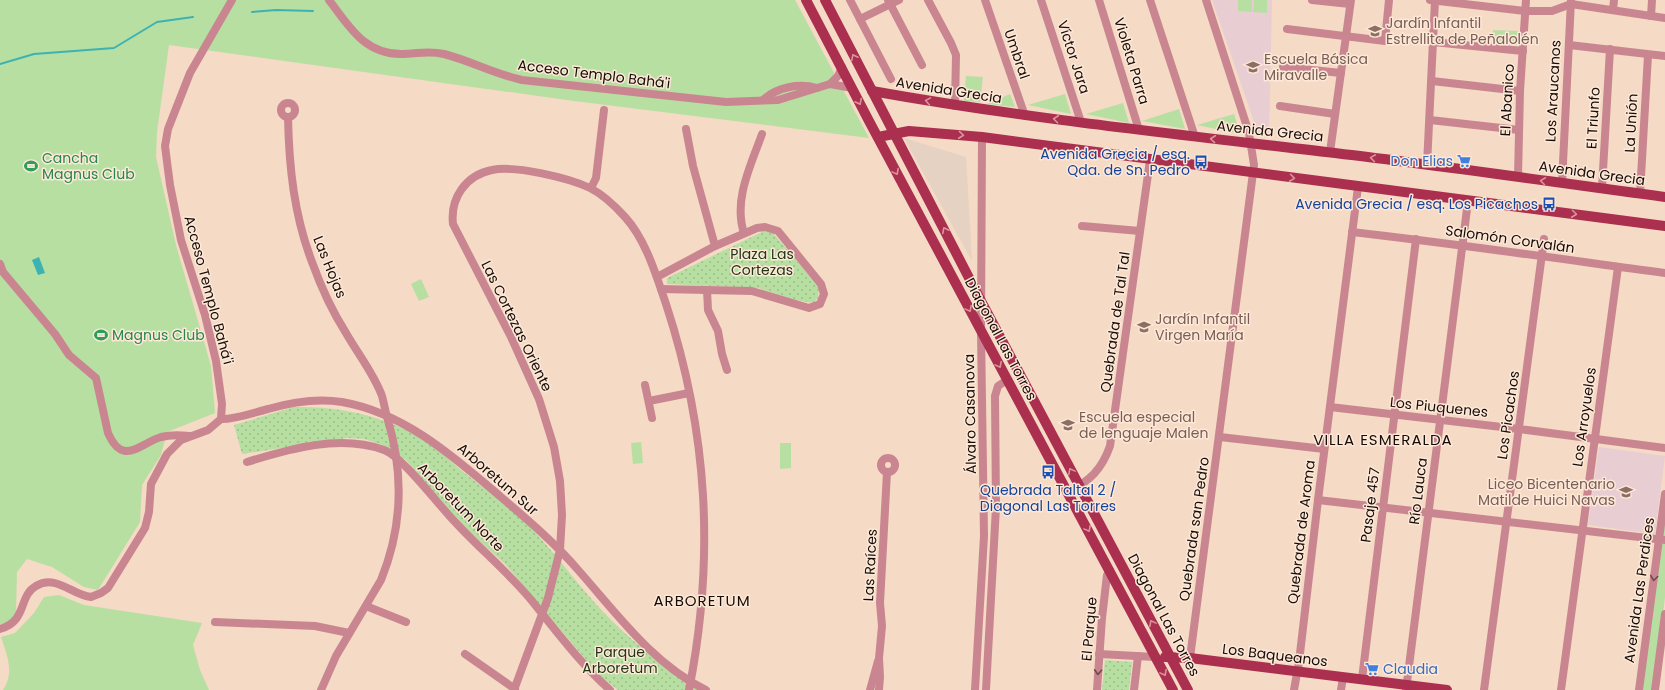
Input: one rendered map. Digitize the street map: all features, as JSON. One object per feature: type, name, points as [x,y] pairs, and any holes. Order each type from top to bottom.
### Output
[{"type":"main road","name":"Diagonal Las Torres","points":[[806,0],[1173,690]]},
{"type":"main road","name":"Diagonal Las Torres","points":[[825,0],[1079,486],[1188,690]]},
{"type":"main road","name":"Avenida Grecia","points":[[872,91],[955,106],[1025,116],[1330,152],[1665,197]]},
{"type":"main road","points":[[878,137],[909,131],[982,138],[1150,160],[1254,169],[1358,187],[1665,226]]},
{"type":"main road","name":"Los Baqueanos","points":[[1155,657],[1190,658],[1362,679],[1407,687],[1447,690]]},
{"type":"street","name":"Acceso Templo Bahá'i","points":[[221,419],[222,404],[216,361],[173,204],[168,173],[166,140],[190,72],[232,0]]},
{"type":"street","name":"Acceso Templo Bahá'i","points":[[329,0],[359,39],[371,47],[385,52],[401,54],[422,51],[436,52],[511,77],[541,82],[714,101],[782,100],[830,84],[852,88]]},
{"type":"street","points":[[850,0],[891,79]]},
{"type":"street","points":[[860,19],[889,2],[899,0]]},
{"type":"street","points":[[928,0],[956,55],[955,106]]},
{"type":"street","name":"Umbral","points":[[985,0],[1025,116]]},
{"type":"street","name":"Víctor Jara","points":[[1041,0],[1081,122]]},
{"type":"street","name":"Violeta Parra","points":[[1099,0],[1139,130]]},
{"type":"street","points":[[1150,0],[1195,137]]},
{"type":"street","name":"Quebrada san Pedro","points":[[1190,658],[1254,169],[1252,143],[1206,0]]},
{"type":"street","points":[[1312,0],[1351,2],[1330,152]]},
{"type":"street","points":[[1287,29],[1385,41],[1389,0]]},
{"type":"street","points":[[1427,165],[1432,81],[1434,0],[1525,11],[1552,11],[1571,2],[1665,18]]},
{"type":"street","name":"El Abanico","points":[[1518,177],[1520,91],[1526,0]]},
{"type":"street","points":[[1613,10],[1614,0]]},
{"type":"street","points":[[1651,16],[1652,0]]},
{"type":"street","points":[[889,2],[922,65]]},
{"type":"street","name":"Los Araucanos","points":[[1562,183],[1571,2]]},
{"type":"street","points":[[1433,42],[1523,51]]},
{"type":"street","points":[[1569,45],[1665,56]]},
{"type":"street","name":"El Triunfo","points":[[1602,188],[1610,49]]},
{"type":"street","name":"La Unión","points":[[1640,194],[1648,55]]},
{"type":"street","points":[[830,84],[838,76],[842,67]]},
{"type":"street","points":[[1284,67],[1341,74]]},
{"type":"street","points":[[1432,81],[1520,91]]},
{"type":"street","points":[[1280,106],[1335,114]]},
{"type":"street","points":[[604,110],[596,178],[591,188],[626,218],[644,247],[657,277],[675,332],[696,422],[705,534],[698,643],[690,686]]},
{"type":"street","name":"Las Hojas","points":[[288,117],[290,173],[293,197],[306,247],[332,308],[379,391],[394,439],[400,497],[395,538],[381,580],[327,672],[321,690]]},
{"type":"street","points":[[1430,120],[1519,130]]},
{"type":"street","points":[[686,129],[693,166],[715,246]]},
{"type":"street","points":[[744,233],[740,218],[740,203],[762,134]]},
{"type":"street","name":"Álvaro Casanova","points":[[975,690],[984,536],[981,331],[982,138]]},
{"type":"street","name":"Quebrada de Tal Tal","points":[[1068,492],[1079,486],[1099,470],[1105,460],[1110,446],[1150,160]]},
{"type":"street","name":"Las Cortezas Oriente","points":[[514,689],[548,598],[560,550],[562,515],[560,481],[554,447],[545,415],[511,337],[453,224],[453,206],[457,195],[464,184],[480,174],[491,170],[512,169],[563,178],[591,188]]},
{"type":"street","name":"Quebrada de Aroma","points":[[1294,690],[1358,187]]},
{"type":"street","name":"Río Lauca","points":[[1407,687],[1468,201]]},
{"type":"street","points":[[1082,226],[1140,231]]},
{"type":"street","points":[[657,277],[715,246],[761,227],[770,228],[778,232],[821,284],[824,294],[822,302],[817,306],[809,308],[752,292],[661,289]]},
{"type":"street","name":"Salomón Corvalán","points":[[1352,232],[1462,245],[1665,273]]},
{"type":"street","name":"Pasaje 457","points":[[1362,679],[1416,239]]},
{"type":"street","name":"Los Picachos","points":[[1484,690],[1544,239]]},
{"type":"street","points":[[0,264],[3,272],[55,334],[68,355],[96,378],[108,433],[111,440],[120,449],[130,452],[163,437],[190,436]]},
{"type":"street","name":"Los Arroyuelos","points":[[1561,690],[1581,530],[1618,267]]},
{"type":"street","points":[[708,290],[708,310],[720,337],[722,354],[727,370]]},
{"type":"street","name":"Álvaro Casanova","points":[[986,690],[996,507],[996,390],[998,386],[1007,380]]},
{"type":"street","points":[[645,385],[652,418]]},
{"type":"street","points":[[649,401],[689,393]]},
{"type":"street","name":"Arboretum Sur","points":[[221,419],[233,419],[298,402],[322,400],[353,404],[387,415],[437,444],[458,460],[560,550],[636,637],[690,686],[706,690]]},
{"type":"street","name":"Los Piuquenes","points":[[1330,407],[1665,448]]},
{"type":"street","points":[[0,628],[15,620],[23,607],[29,591],[39,584],[55,583],[91,597],[101,594],[108,588],[145,528],[151,484],[158,468],[170,450],[181,440],[208,430],[221,419]]},
{"type":"street","points":[[1220,437],[1324,449]]},
{"type":"street","points":[[983,440],[996,440]]},
{"type":"street","name":"Arboretum Norte","points":[[247,462],[279,452],[330,444],[372,447],[386,451],[431,494],[455,523],[502,568],[572,652],[610,690]]},
{"type":"street","name":"Las Raíces","points":[[879,690],[879,658],[882,626],[880,604],[887,472]]},
{"type":"street","name":"Avenida Las Perdices","points":[[1639,690],[1662,540],[1665,494]]},
{"type":"street","points":[[1318,500],[1662,540]]},
{"type":"street","name":"El Parque","points":[[1098,690],[1107,575],[1110,570]]},
{"type":"street","points":[[366,606],[406,622]]},
{"type":"street","name":"Avenida Las Perdices","points":[[1655,690],[1665,614]]},
{"type":"street","points":[[215,622],[315,626],[349,633]]},
{"type":"street","points":[[465,654],[514,689]]},
{"type":"street","name":"Los Baqueanos","points":[[1100,654],[1155,657]]},
{"type":"street","points":[[1134,690],[1138,656]]},
{"type":"street","name":"Las Raíces","points":[[870,690],[879,658]]},
{"type":"street","points":[[1341,690],[1343,677]]},
{"type":"shaded area","name":"Escuela Básica Miravalle","points":[[1212,0],[1272,0],[1269,135],[1258,133]]},
{"type":"shaded area","points":[[904,138],[966,157],[972,261]]},
{"type":"shaded area","name":"Liceo Bicentenario Matilde Huici Navas","points":[[1599,447],[1665,456],[1655,534],[1588,525]]},
{"type":"green space","points":[[0,0],[795,0],[869,138],[574,101],[169,45],[157,132],[156,157],[176,245],[211,366],[215,413],[167,432],[161,455],[142,485],[140,522],[98,590],[84,587],[52,567],[27,559],[17,572],[16,613],[7,624],[0,624]]},
{"type":"green space","points":[[1238,0],[1252,0],[1252,12],[1238,11]]},
{"type":"green space","points":[[1254,0],[1267,0],[1267,13],[1253,12]]},
{"type":"green space","points":[[1493,30],[1518,31],[1517,45],[1492,44]]},
{"type":"green space","points":[[966,76],[983,77],[980,102],[964,101]]},
{"type":"green space","points":[[1010,94],[1015,107],[987,104]]},
{"type":"green space","points":[[1065,94],[1071,114],[1028,105]]},
{"type":"green space","points":[[1123,103],[1129,123],[1086,114]]},
{"type":"green space","points":[[1179,109],[1185,129],[1142,121]]},
{"type":"green space","points":[[1234,114],[1240,134],[1197,125]]},
{"type":"green space","name":"Plaza Las Cortezas","points":[[764,231],[773,233],[819,287],[818,298],[813,303],[795,300],[758,288],[667,284],[667,278]]},
{"type":"green space","points":[[421,279],[429,297],[419,301],[411,284]]},
{"type":"green space","name":"Parque Arboretum","points":[[294,407],[313,407],[349,411],[366,415],[400,427],[432,445],[524,520],[542,539],[602,611],[623,632],[655,658],[701,690],[618,690],[597,673],[505,564],[465,528],[406,460],[380,444],[364,439],[347,438],[242,454],[234,425]]},
{"type":"green space","points":[[641,442],[643,463],[633,464],[631,443]]},
{"type":"green space","points":[[780,443],[791,443],[791,468],[780,469]]},
{"type":"green space","points":[[1665,516],[1665,597],[1654,690],[1641,690]]},
{"type":"green space","points":[[59,595],[84,605],[202,623],[193,645],[200,670],[209,690],[3,690],[9,677],[9,664],[1,637],[15,633],[34,613],[44,597]]},
{"type":"green space","points":[[1105,660],[1132,662],[1129,690],[1102,690]]},
{"type":"water","points":[[39,257],[45,273],[38,275],[32,260]]},
{"type":"waterway","points":[[252,12],[276,10],[313,11]]},
{"type":"waterway","points":[[0,64],[34,54],[114,48],[157,22],[193,17]]},
{"type":"place","name":"Jardín Infantil Estrellita de Peñalolén","points":[[1375,31]]},
{"type":"place","name":"Escuela Básica Miravalle","points":[[1253,67]]},
{"type":"place","name":"Don Elias","points":[[1464,161]]},
{"type":"place","name":"Avenida Grecia / esq. Qda. de Sn. Pedro","points":[[1201,162]]},
{"type":"place","name":"Cancha Magnus Club","points":[[31,166]]},
{"type":"place","name":"Avenida Grecia / esq. Los Picachos","points":[[1549,204]]},
{"type":"place","name":"Jardín Infantil Virgen María","points":[[1144,327]]},
{"type":"place","name":"Magnus Club","points":[[101,335]]},
{"type":"place","name":"Escuela especial de lenguaje Malen","points":[[1068,425]]},
{"type":"place","name":"Quebrada Taltal 2 / Diagonal Las Torres","points":[[1048,472]]},
{"type":"place","name":"Liceo Bicentenario Matilde Huici Navas","points":[[1626,492]]},
{"type":"place","name":"Claudia","points":[[1372,669]]},
{"type":"district","name":"VILLA ESMERALDA","points":[[1383,439]]},
{"type":"district","name":"ARBORETUM","points":[[702,600]]}]
